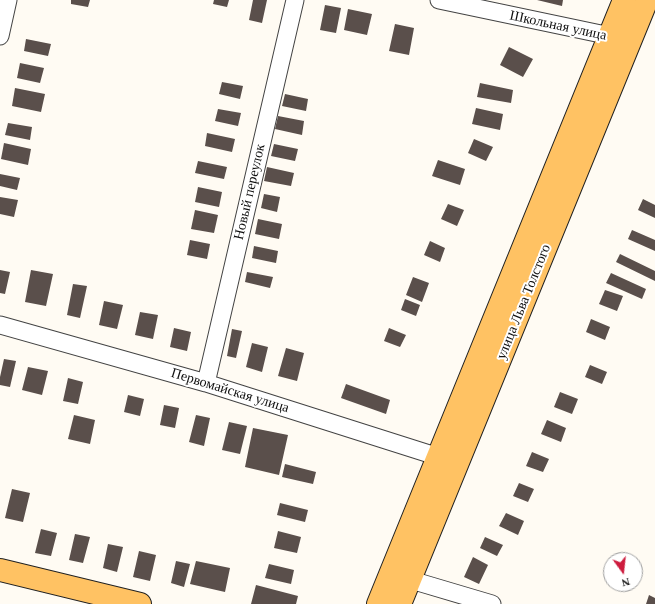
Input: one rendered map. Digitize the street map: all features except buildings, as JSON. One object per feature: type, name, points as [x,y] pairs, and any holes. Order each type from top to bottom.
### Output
[{"type":"main road","name":"улица Льва Толстого","points":[[378,604],[624,0]]},
{"type":"main road","name":"улица Льва Толстого","points":[[400,604],[647,0]]},
{"type":"main road","points":[[0,570],[140,604]]},
{"type":"street","points":[[0,36],[8,0]]},
{"type":"street","name":"Новый переулок","points":[[206,383],[295,0]]},
{"type":"street","name":"Школьная улица","points":[[439,0],[608,37],[631,40]]},
{"type":"street","name":"Первомайская улица","points":[[0,324],[206,383],[438,457],[460,460]]},
{"type":"street","points":[[411,580],[492,604]]}]
